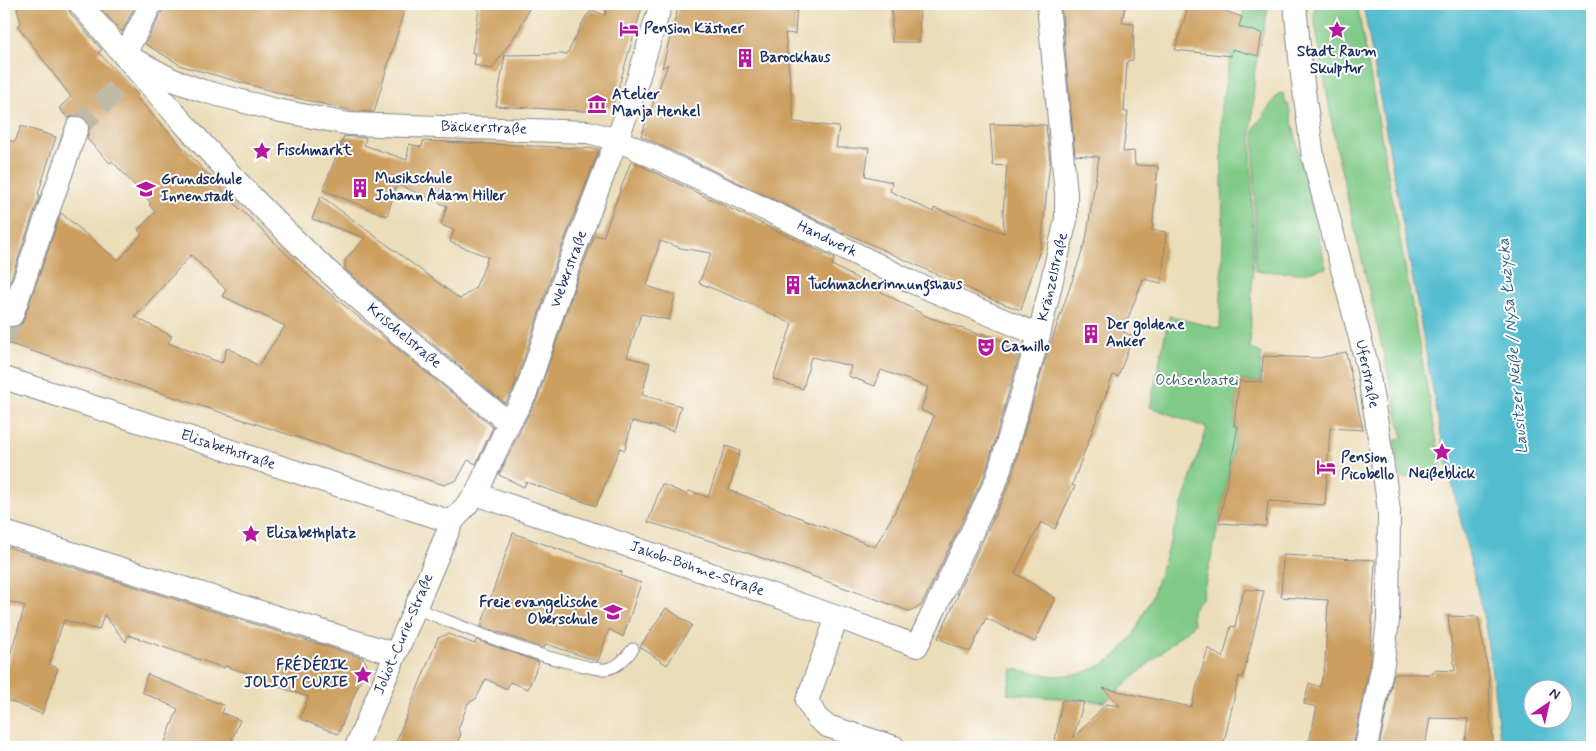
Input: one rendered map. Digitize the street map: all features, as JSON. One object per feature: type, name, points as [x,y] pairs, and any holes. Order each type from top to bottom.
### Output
[{"type":"street","points":[[80,4],[124,56]]},
{"type":"street","points":[[125,81],[124,56],[151,4]]},
{"type":"street","name":"Weberstraße","points":[[452,522],[476,494],[509,423],[526,393],[567,270],[618,140],[661,4]]},
{"type":"street","name":"Kränzelstraße","points":[[917,646],[997,479],[1039,335],[1066,220],[1066,194],[1048,4]]},
{"type":"street","name":"Uferstraße","points":[[1295,4],[1301,68],[1313,157],[1367,365],[1378,430],[1388,511],[1388,620],[1382,664],[1366,747]]},
{"type":"street","name":"Bäckerstraße","points":[[124,56],[173,80],[203,91],[276,110],[348,124],[588,132],[618,140]]},
{"type":"street","name":"Krischelstraße","points":[[124,56],[243,187],[302,247],[415,347],[509,423]]},
{"type":"street","points":[[12,315],[77,128]]},
{"type":"street","name":"Handwerk","points":[[618,140],[786,219],[912,282],[1039,335]]},
{"type":"street","name":"Elisabethstraße","points":[[4,378],[452,522]]},
{"type":"street","name":"Jakob-Böhme-Straße","points":[[476,494],[917,646]]},
{"type":"street","name":"Joliot-Curie-Straße","points":[[356,747],[452,522]]},
{"type":"street","points":[[4,532],[395,654]]},
{"type":"street","points":[[837,617],[807,701],[817,718],[827,726],[894,747]]},
{"type":"lane","points":[[415,608],[520,648],[561,661],[599,669],[620,664],[633,649]]},
{"type":"green space","name":"Ochsenbastei","points":[[1246,4],[1269,4],[1255,69],[1251,136],[1253,253],[1250,348],[1261,353],[1260,382],[1238,380],[1234,426],[1237,426],[1236,435],[1202,598],[1194,606],[1192,613],[1194,624],[1105,702],[1007,694],[1012,669],[1055,676],[1080,674],[1100,666],[1116,656],[1134,634],[1153,594],[1207,428],[1150,407],[1169,316],[1220,329],[1223,236],[1221,107],[1232,49]]},
{"type":"green space","points":[[1315,4],[1357,4],[1442,469],[1402,479],[1394,441],[1403,438],[1337,152],[1314,17]]},
{"type":"green space","points":[[1283,93],[1286,104],[1288,104],[1326,268],[1302,273],[1255,271],[1254,129],[1278,94]]},
{"type":"water","name":"Lausitzer Neiße / Nysa Łużycka","points":[[1363,4],[1592,4],[1592,747],[1501,747],[1484,619],[1442,441]]},
{"type":"building","points":[[16,4],[67,4],[70,13],[102,50],[98,52],[138,95],[136,97],[235,204],[312,279],[493,427],[476,464],[468,460],[457,480],[444,485],[4,342],[4,325],[8,328],[15,328],[21,325],[24,319],[61,213],[118,261],[142,234],[138,230],[155,212],[149,205],[151,203],[112,161],[110,163],[87,139],[90,126],[87,119],[75,115],[68,118],[59,108],[71,97],[18,26],[21,23]],"holes":[[[191,255],[226,290],[222,296],[285,326],[258,366],[227,348],[222,363],[168,343],[172,336],[135,317]]]},
{"type":"building","points":[[97,4],[136,4],[122,32]]},
{"type":"building","points":[[164,4],[406,4],[374,112],[354,111],[297,98],[182,66],[145,44],[163,10]]},
{"type":"building","points":[[480,4],[531,4],[520,28],[492,69],[474,65],[476,53],[472,53]]},
{"type":"building","points":[[607,4],[643,4],[614,102],[601,112],[496,106],[505,55],[567,54],[586,16],[592,10],[605,15]]},
{"type":"building","points":[[679,4],[797,4],[795,34],[785,33],[794,122],[839,127],[836,148],[869,148],[865,176],[892,182],[890,191],[933,212],[934,208],[1004,233],[1003,212],[1007,166],[993,165],[990,124],[1046,125],[1050,162],[1041,246],[1021,310],[993,300],[844,233],[641,136],[668,64],[662,68]]},
{"type":"building","points":[[892,4],[920,4],[919,42],[892,42]]},
{"type":"building","points":[[1061,4],[1125,4],[1122,23],[1134,24],[1133,60],[1127,61],[1124,112],[1128,112],[1123,152],[1134,151],[1135,165],[1158,166],[1152,230],[1166,232],[1162,283],[1143,279],[1123,332],[1133,336],[1118,377],[1113,375],[1072,485],[1075,486],[1055,529],[1041,522],[1015,573],[1055,598],[1035,642],[986,618],[970,652],[938,638],[1010,483],[1044,363],[1086,240],[1099,157],[1075,155]]},
{"type":"building","points":[[1189,4],[1227,4],[1225,11],[1242,17],[1239,27],[1262,33],[1258,56],[1232,49],[1231,56],[1175,50]]},
{"type":"building","points":[[21,126],[56,137],[38,194],[40,195],[4,299],[4,139],[15,142]]},
{"type":"building","points":[[344,136],[366,138],[364,145],[407,160],[409,144],[422,147],[423,141],[599,149],[555,265],[514,388],[505,403],[345,269],[345,260],[365,238],[312,219],[321,196],[460,299],[475,288],[488,257],[450,242],[454,230],[441,225],[447,206],[397,184],[387,216],[323,190]]},
{"type":"building","points":[[631,161],[834,258],[832,265],[928,317],[981,335],[982,333],[1021,349],[985,474],[921,606],[909,611],[731,547],[648,522],[662,484],[688,495],[689,491],[708,497],[726,446],[740,451],[729,490],[875,547],[903,497],[934,416],[921,410],[928,387],[881,370],[875,386],[848,376],[851,366],[811,357],[803,389],[773,379],[792,324],[753,305],[699,283],[711,253],[681,248],[660,241],[647,286],[675,295],[669,320],[641,314],[627,357],[650,363],[642,395],[681,406],[674,431],[632,421],[625,450],[620,448],[596,506],[526,482],[524,487],[499,475],[538,397],[579,274],[595,235],[603,237]]},
{"type":"building","points":[[1346,352],[1363,430],[1330,428],[1325,505],[1268,501],[1266,526],[1219,523],[1238,426],[1234,426],[1239,381],[1262,382],[1263,356],[1319,358]]},
{"type":"building","points":[[513,533],[622,572],[621,576],[641,583],[623,637],[609,629],[598,661],[546,644],[544,648],[537,646],[481,626]]},
{"type":"building","points":[[4,546],[363,658],[367,665],[338,734],[300,719],[308,697],[262,681],[262,678],[225,666],[224,668],[128,635],[126,642],[104,615],[99,630],[64,620],[49,664],[58,668],[42,714],[4,699],[4,675],[25,606],[4,600]]},
{"type":"building","points":[[1283,555],[1375,560],[1370,662],[1353,747],[1308,747],[1317,707],[1304,704],[1309,683],[1320,687],[1325,665],[1328,600],[1281,597]]},
{"type":"building","points":[[1245,589],[1264,591],[1243,677],[1239,676],[1223,747],[1054,747],[1062,700],[1084,702],[1073,738],[1106,704],[1120,706],[1103,688],[1191,707],[1208,648],[1223,658],[1231,626],[1235,627],[1239,605]]},
{"type":"building","points":[[666,608],[692,625],[667,665],[640,647]]},
{"type":"building","points":[[1448,616],[1478,617],[1489,675],[1490,718],[1494,747],[1464,747],[1468,719],[1430,718],[1425,747],[1379,747],[1394,674],[1433,674],[1434,670],[1455,671]]},
{"type":"building","points":[[448,634],[475,644],[476,640],[539,662],[528,689],[510,682],[507,689],[486,679],[476,699],[468,703],[458,730],[461,734],[455,747],[394,747],[438,638]]},
{"type":"building","points":[[147,674],[225,706],[222,713],[240,720],[229,747],[163,747],[178,709],[142,692]]},
{"type":"tunnel","points":[[77,128],[125,81]]},
{"type":"tunnel","points":[[4,341],[12,315]]},
{"type":"place","name":"Pension Kästner","points":[[629,29]]},
{"type":"place","name":"Stadt Raum Skulptur","points":[[1337,30]]},
{"type":"place","name":"Barockhaus","points":[[745,58]]},
{"type":"place","name":"Atelier Manja Henkel","points":[[597,104]]},
{"type":"place","name":"Fischmarkt","points":[[262,151]]},
{"type":"place","name":"Musikschule Johann Adam Hiller","points":[[360,188]]},
{"type":"place","name":"Grundschule Innenstadt","points":[[146,189]]},
{"type":"place","name":"Tuchmacherinnungshaus","points":[[793,285]]},
{"type":"place","name":"Der goldene Anker","points":[[1091,334]]},
{"type":"place","name":"Camillo","points":[[986,347]]},
{"type":"place","name":"Neißeblick","points":[[1442,452]]},
{"type":"place","name":"Pension Picobello","points":[[1326,467]]},
{"type":"place","name":"Elisabethplatz","points":[[251,534]]},
{"type":"place","name":"Freie evangelische Oberschule","points":[[613,612]]},
{"type":"place","name":"FRÉDÉRIK JOLIOT CURIE","points":[[363,675]]}]
